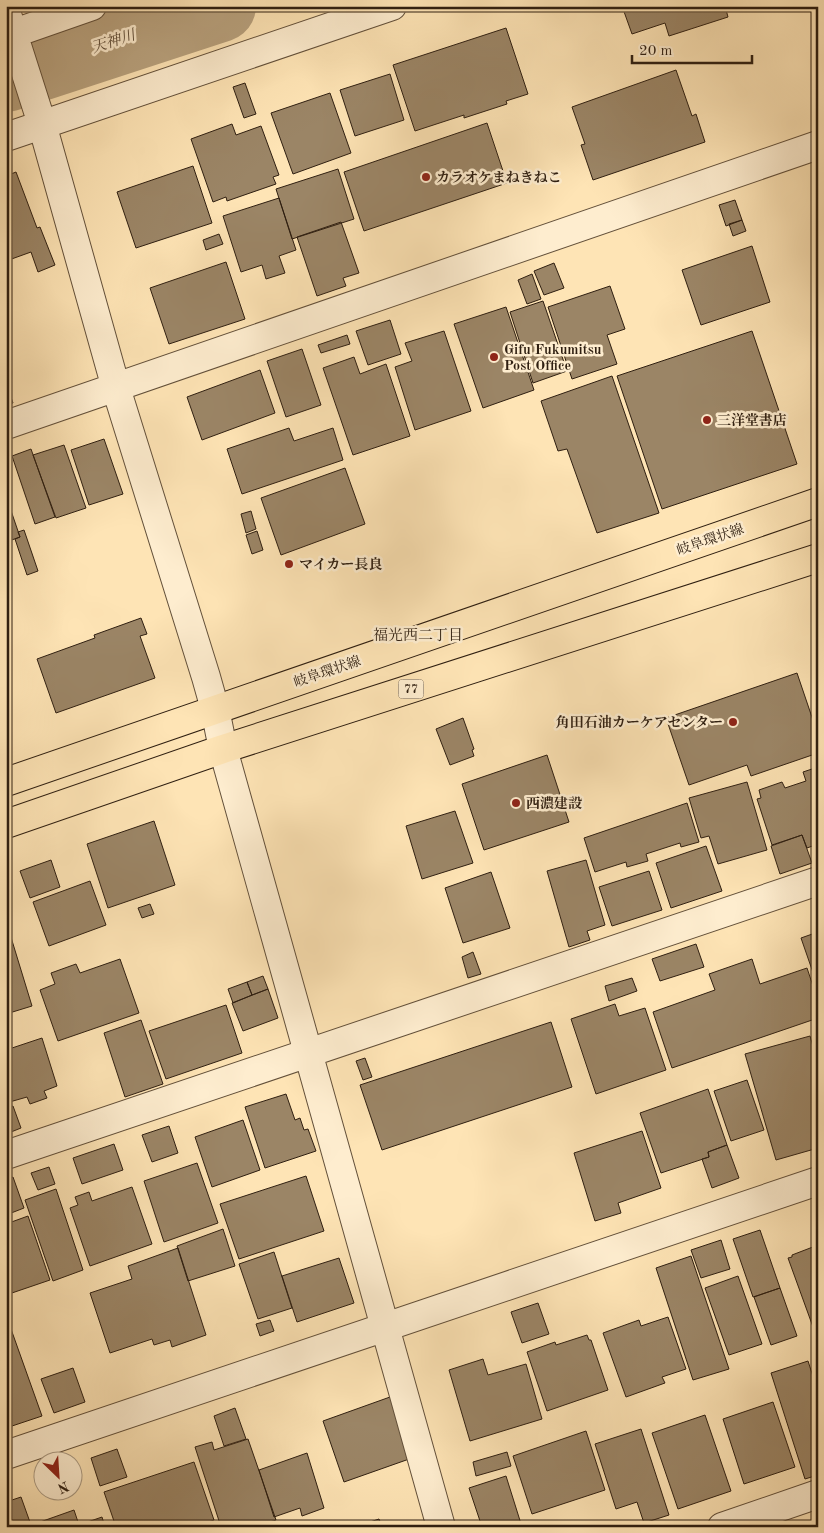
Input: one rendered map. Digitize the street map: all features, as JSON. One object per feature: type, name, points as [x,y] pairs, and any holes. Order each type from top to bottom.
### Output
[{"type":"main road","name":"岐阜環状線","points":[[6,782],[818,502]]},
{"type":"main road","name":"77","points":[[6,824],[223,749],[818,558]]},
{"type":"street","points":[[92,6],[11,32],[40,118],[116,388],[215,709],[223,749],[441,1527]]},
{"type":"street","points":[[6,136],[40,118],[392,6]]},
{"type":"street","points":[[6,425],[818,145]]},
{"type":"street","points":[[6,1155],[818,881]]},
{"type":"street","points":[[6,1455],[818,1181]]},
{"type":"street","points":[[722,1527],[818,1494]]},
{"type":"building","points":[[622,6],[725,6],[728,17],[669,36],[665,23],[632,34]]},
{"type":"building","points":[[506,28],[528,94],[506,101],[507,104],[464,118],[464,115],[415,131],[393,65]]},
{"type":"building","points":[[676,70],[692,116],[696,114],[705,142],[593,180],[581,145],[585,144],[572,107]]},
{"type":"building","points":[[390,74],[404,120],[355,136],[340,90]]},
{"type":"building","points":[[245,83],[256,114],[244,118],[233,87]]},
{"type":"building","points":[[330,93],[351,153],[293,174],[271,113]]},
{"type":"building","name":"カラオケまねきねこ","points":[[487,123],[507,183],[364,231],[344,172]]},
{"type":"building","points":[[232,124],[236,135],[261,126],[279,175],[273,177],[276,184],[227,201],[226,197],[213,202],[191,139]]},
{"type":"building","points":[[193,166],[212,223],[136,248],[117,192]]},
{"type":"building","points":[[338,169],[354,219],[292,239],[276,189]]},
{"type":"building","points":[[16,172],[37,228],[40,227],[55,265],[38,272],[31,252],[6,261],[6,176]]},
{"type":"building","points":[[279,198],[296,250],[279,256],[285,273],[266,279],[262,265],[241,272],[223,216]]},
{"type":"building","points":[[735,200],[742,220],[726,226],[719,205]]},
{"type":"building","points":[[742,220],[746,231],[733,236],[729,224]]},
{"type":"building","points":[[341,222],[359,273],[343,278],[346,286],[317,296],[297,237]]},
{"type":"building","points":[[219,234],[223,244],[206,250],[203,240]]},
{"type":"building","points":[[752,246],[770,302],[701,325],[682,270]]},
{"type":"building","points":[[226,262],[245,319],[169,344],[150,288]]},
{"type":"building","points":[[554,263],[564,288],[544,295],[534,271]]},
{"type":"building","points":[[532,274],[541,299],[527,304],[518,280]]},
{"type":"building","points":[[610,286],[625,329],[607,335],[617,364],[572,379],[548,307]]},
{"type":"building","points":[[543,301],[567,371],[533,383],[510,312]]},
{"type":"building","name":"Gifu Fukumitsu Post Office","points":[[506,307],[534,390],[483,408],[454,324]]},
{"type":"building","points":[[390,320],[401,354],[368,365],[356,331]]},
{"type":"building","points":[[444,331],[471,411],[415,430],[395,367],[412,361],[405,343]]},
{"type":"building","name":"三洋堂書店","points":[[752,331],[797,464],[662,509],[617,376]]},
{"type":"building","points":[[347,335],[350,344],[321,353],[318,345]]},
{"type":"building","points":[[302,349],[321,405],[286,417],[267,361]]},
{"type":"building","points":[[354,357],[360,374],[386,364],[410,436],[353,455],[323,368]]},
{"type":"building","points":[[260,370],[275,413],[202,440],[187,397]]},
{"type":"building","points":[[612,376],[659,513],[597,533],[567,449],[558,451],[541,401]]},
{"type":"building","points":[[6,383],[13,403],[6,405]]},
{"type":"building","points":[[289,428],[294,441],[333,428],[343,460],[242,494],[227,449]]},
{"type":"building","points":[[104,439],[123,494],[89,505],[71,450]]},
{"type":"building","points":[[64,445],[86,508],[56,518],[33,455]]},
{"type":"building","points":[[31,449],[55,517],[35,524],[12,456]]},
{"type":"building","points":[[345,468],[365,524],[281,555],[261,498]]},
{"type":"building","points":[[6,496],[20,537],[6,542]]},
{"type":"building","points":[[251,511],[256,529],[246,533],[241,514]]},
{"type":"building","points":[[24,530],[38,571],[27,575],[15,539],[20,537],[18,532]]},
{"type":"building","points":[[257,531],[263,550],[252,554],[246,535]]},
{"type":"building","points":[[141,618],[147,634],[140,636],[155,678],[56,713],[37,659],[95,638],[94,635]]},
{"type":"building","points":[[797,673],[818,735],[818,753],[751,776],[747,765],[689,785],[666,718]]},
{"type":"building","points":[[463,718],[474,749],[472,750],[474,756],[450,765],[436,729]]},
{"type":"building","name":"西濃建設","points":[[547,755],[569,822],[484,850],[462,784]]},
{"type":"building","points":[[818,767],[818,844],[807,848],[802,835],[772,845],[757,799],[761,798],[759,790],[782,782],[785,788],[806,781],[803,772]]},
{"type":"building","points":[[747,782],[767,850],[718,864],[709,836],[701,838],[689,798]]},
{"type":"building","points":[[687,803],[699,842],[681,847],[680,843],[646,854],[648,861],[627,867],[626,862],[595,872],[584,838]]},
{"type":"building","points":[[455,811],[473,863],[422,879],[406,826]]},
{"type":"building","points":[[154,821],[175,885],[108,908],[87,844]]},
{"type":"building","points":[[802,835],[812,863],[780,874],[771,846]]},
{"type":"building","points":[[706,846],[722,891],[671,908],[656,863]]},
{"type":"building","points":[[51,860],[60,887],[30,898],[20,871]]},
{"type":"building","points":[[586,860],[605,925],[587,931],[590,940],[569,947],[547,871]]},
{"type":"building","points":[[649,871],[662,910],[612,926],[599,887]]},
{"type":"building","points":[[491,872],[510,928],[463,943],[445,888]]},
{"type":"building","points":[[90,881],[106,925],[49,946],[33,902]]},
{"type":"building","points":[[150,904],[154,914],[142,918],[138,908]]},
{"type":"building","points":[[818,932],[818,987],[801,938]]},
{"type":"building","points":[[10,934],[32,1006],[6,1014],[6,935]]},
{"type":"building","points":[[696,944],[704,967],[660,981],[652,959]]},
{"type":"building","points":[[473,952],[481,974],[468,978],[462,957]]},
{"type":"building","points":[[120,959],[139,1013],[58,1041],[40,990],[55,984],[51,973],[76,964],[80,973]]},
{"type":"building","points":[[752,959],[760,984],[807,968],[818,1001],[818,1018],[672,1068],[653,1012],[715,990],[709,974]]},
{"type":"building","points":[[263,976],[268,989],[252,995],[247,982]]},
{"type":"building","points":[[632,978],[637,991],[609,1001],[605,986]]},
{"type":"building","points":[[247,982],[252,995],[233,1003],[228,989]]},
{"type":"building","points":[[268,989],[278,1018],[243,1031],[232,1003]]},
{"type":"building","points":[[615,1004],[619,1016],[645,1008],[666,1070],[596,1094],[571,1019]]},
{"type":"building","points":[[226,1005],[242,1053],[166,1079],[149,1031]]},
{"type":"building","points":[[141,1020],[163,1084],[125,1097],[104,1033]]},
{"type":"building","points":[[551,1022],[572,1087],[382,1150],[360,1085]]},
{"type":"building","points":[[810,1036],[818,1064],[818,1148],[776,1160],[745,1054]]},
{"type":"building","points":[[42,1038],[57,1086],[44,1091],[47,1098],[30,1104],[27,1097],[6,1103],[6,1050]]},
{"type":"building","points":[[365,1058],[372,1077],[363,1080],[356,1061]]},
{"type":"building","points":[[747,1080],[764,1130],[731,1141],[714,1091]]},
{"type":"building","points":[[708,1089],[727,1145],[708,1152],[709,1157],[661,1173],[640,1113]]},
{"type":"building","points":[[286,1094],[295,1120],[300,1118],[304,1130],[308,1129],[316,1151],[265,1168],[245,1107]]},
{"type":"building","points":[[13,1106],[21,1128],[11,1132],[6,1118],[6,1108]]},
{"type":"building","points":[[243,1120],[260,1170],[212,1187],[195,1137]]},
{"type":"building","points":[[169,1126],[178,1153],[152,1162],[142,1135]]},
{"type":"building","points":[[642,1131],[661,1188],[618,1203],[621,1213],[595,1221],[574,1153]]},
{"type":"building","points":[[114,1144],[123,1170],[82,1184],[73,1158]]},
{"type":"building","points":[[727,1145],[739,1178],[712,1188],[702,1159],[709,1157],[708,1152]]},
{"type":"building","points":[[197,1163],[218,1223],[164,1242],[144,1181]]},
{"type":"building","points":[[49,1167],[55,1184],[38,1190],[31,1173]]},
{"type":"building","points":[[306,1176],[324,1231],[239,1259],[220,1204]]},
{"type":"building","points":[[13,1177],[24,1208],[6,1215],[6,1180]]},
{"type":"building","points":[[132,1187],[152,1244],[90,1266],[70,1208],[78,1205],[75,1197],[89,1192],[92,1201]]},
{"type":"building","points":[[56,1189],[83,1270],[53,1281],[25,1200]]},
{"type":"building","points":[[28,1216],[50,1280],[6,1295],[6,1224]]},
{"type":"building","points":[[223,1229],[235,1266],[188,1281],[177,1246]]},
{"type":"building","points":[[760,1230],[780,1288],[753,1297],[733,1239]]},
{"type":"building","points":[[721,1240],[730,1269],[701,1278],[691,1250]]},
{"type":"building","points":[[818,1245],[818,1325],[813,1327],[788,1258]]},
{"type":"building","points":[[178,1248],[206,1335],[172,1347],[170,1340],[154,1345],[152,1339],[110,1353],[90,1293],[132,1279],[128,1266]]},
{"type":"building","points":[[274,1252],[292,1308],[258,1319],[239,1264]]},
{"type":"building","points":[[691,1256],[729,1369],[693,1380],[656,1268]]},
{"type":"building","points":[[339,1258],[354,1303],[297,1322],[282,1276]]},
{"type":"building","points":[[738,1276],[762,1344],[729,1355],[705,1288]]},
{"type":"building","points":[[780,1288],[797,1336],[771,1345],[754,1297]]},
{"type":"building","points":[[538,1303],[549,1334],[522,1343],[511,1312]]},
{"type":"building","points":[[6,1315],[42,1416],[6,1428]]},
{"type":"building","points":[[668,1317],[686,1369],[662,1377],[665,1383],[626,1397],[603,1333],[639,1320],[641,1326]]},
{"type":"building","points":[[270,1320],[274,1331],[260,1336],[256,1324]]},
{"type":"building","points":[[587,1335],[589,1340],[591,1340],[608,1390],[547,1411],[527,1352],[555,1342],[556,1345]]},
{"type":"building","points":[[483,1359],[488,1375],[526,1364],[542,1419],[470,1441],[449,1370]]},
{"type":"building","points":[[808,1361],[818,1392],[818,1475],[805,1479],[771,1373]]},
{"type":"building","points":[[73,1368],[85,1402],[54,1413],[41,1379]]},
{"type":"building","points":[[390,1397],[412,1458],[344,1482],[323,1421]]},
{"type":"building","points":[[773,1402],[795,1467],[744,1484],[723,1419]]},
{"type":"building","points":[[235,1408],[246,1439],[224,1446],[214,1416]]},
{"type":"building","points":[[705,1415],[731,1491],[678,1509],[652,1433]]},
{"type":"building","points":[[641,1429],[669,1515],[644,1523],[637,1502],[616,1509],[595,1444]]},
{"type":"building","points":[[586,1431],[605,1490],[532,1514],[513,1456]]},
{"type":"building","points":[[248,1439],[276,1520],[256,1527],[221,1527],[195,1447],[212,1442],[214,1450]]},
{"type":"building","points":[[117,1449],[127,1477],[100,1486],[91,1458]]},
{"type":"building","points":[[507,1452],[511,1466],[476,1476],[473,1462]]},
{"type":"building","points":[[307,1453],[324,1508],[302,1516],[300,1508],[274,1517],[259,1470]]},
{"type":"building","points":[[194,1462],[214,1520],[193,1527],[116,1527],[104,1492]]},
{"type":"building","points":[[506,1476],[522,1527],[482,1527],[469,1488]]},
{"type":"building","points":[[21,1497],[31,1525],[6,1527],[6,1502]]},
{"type":"building","points":[[74,1510],[79,1525],[102,1517],[105,1527],[26,1527]]},
{"type":"building","points":[[379,1519],[382,1526],[380,1527],[355,1527]]},
{"type":"waterway","name":"天神川","points":[[6,76],[220,6]]},
{"type":"place","name":"カラオケまねきねこ","points":[[426,177]]},
{"type":"place","name":"Gifu Fukumitsu Post Office","points":[[494,357]]},
{"type":"place","name":"三洋堂書店","points":[[707,420]]},
{"type":"place","name":"マイカー長良","points":[[289,564]]},
{"type":"place","name":"角田石油カーケアセンター","points":[[733,722]]},
{"type":"place","name":"西濃建設","points":[[516,803]]},
{"type":"district","name":"福光西二丁目","points":[[418,635]]}]
